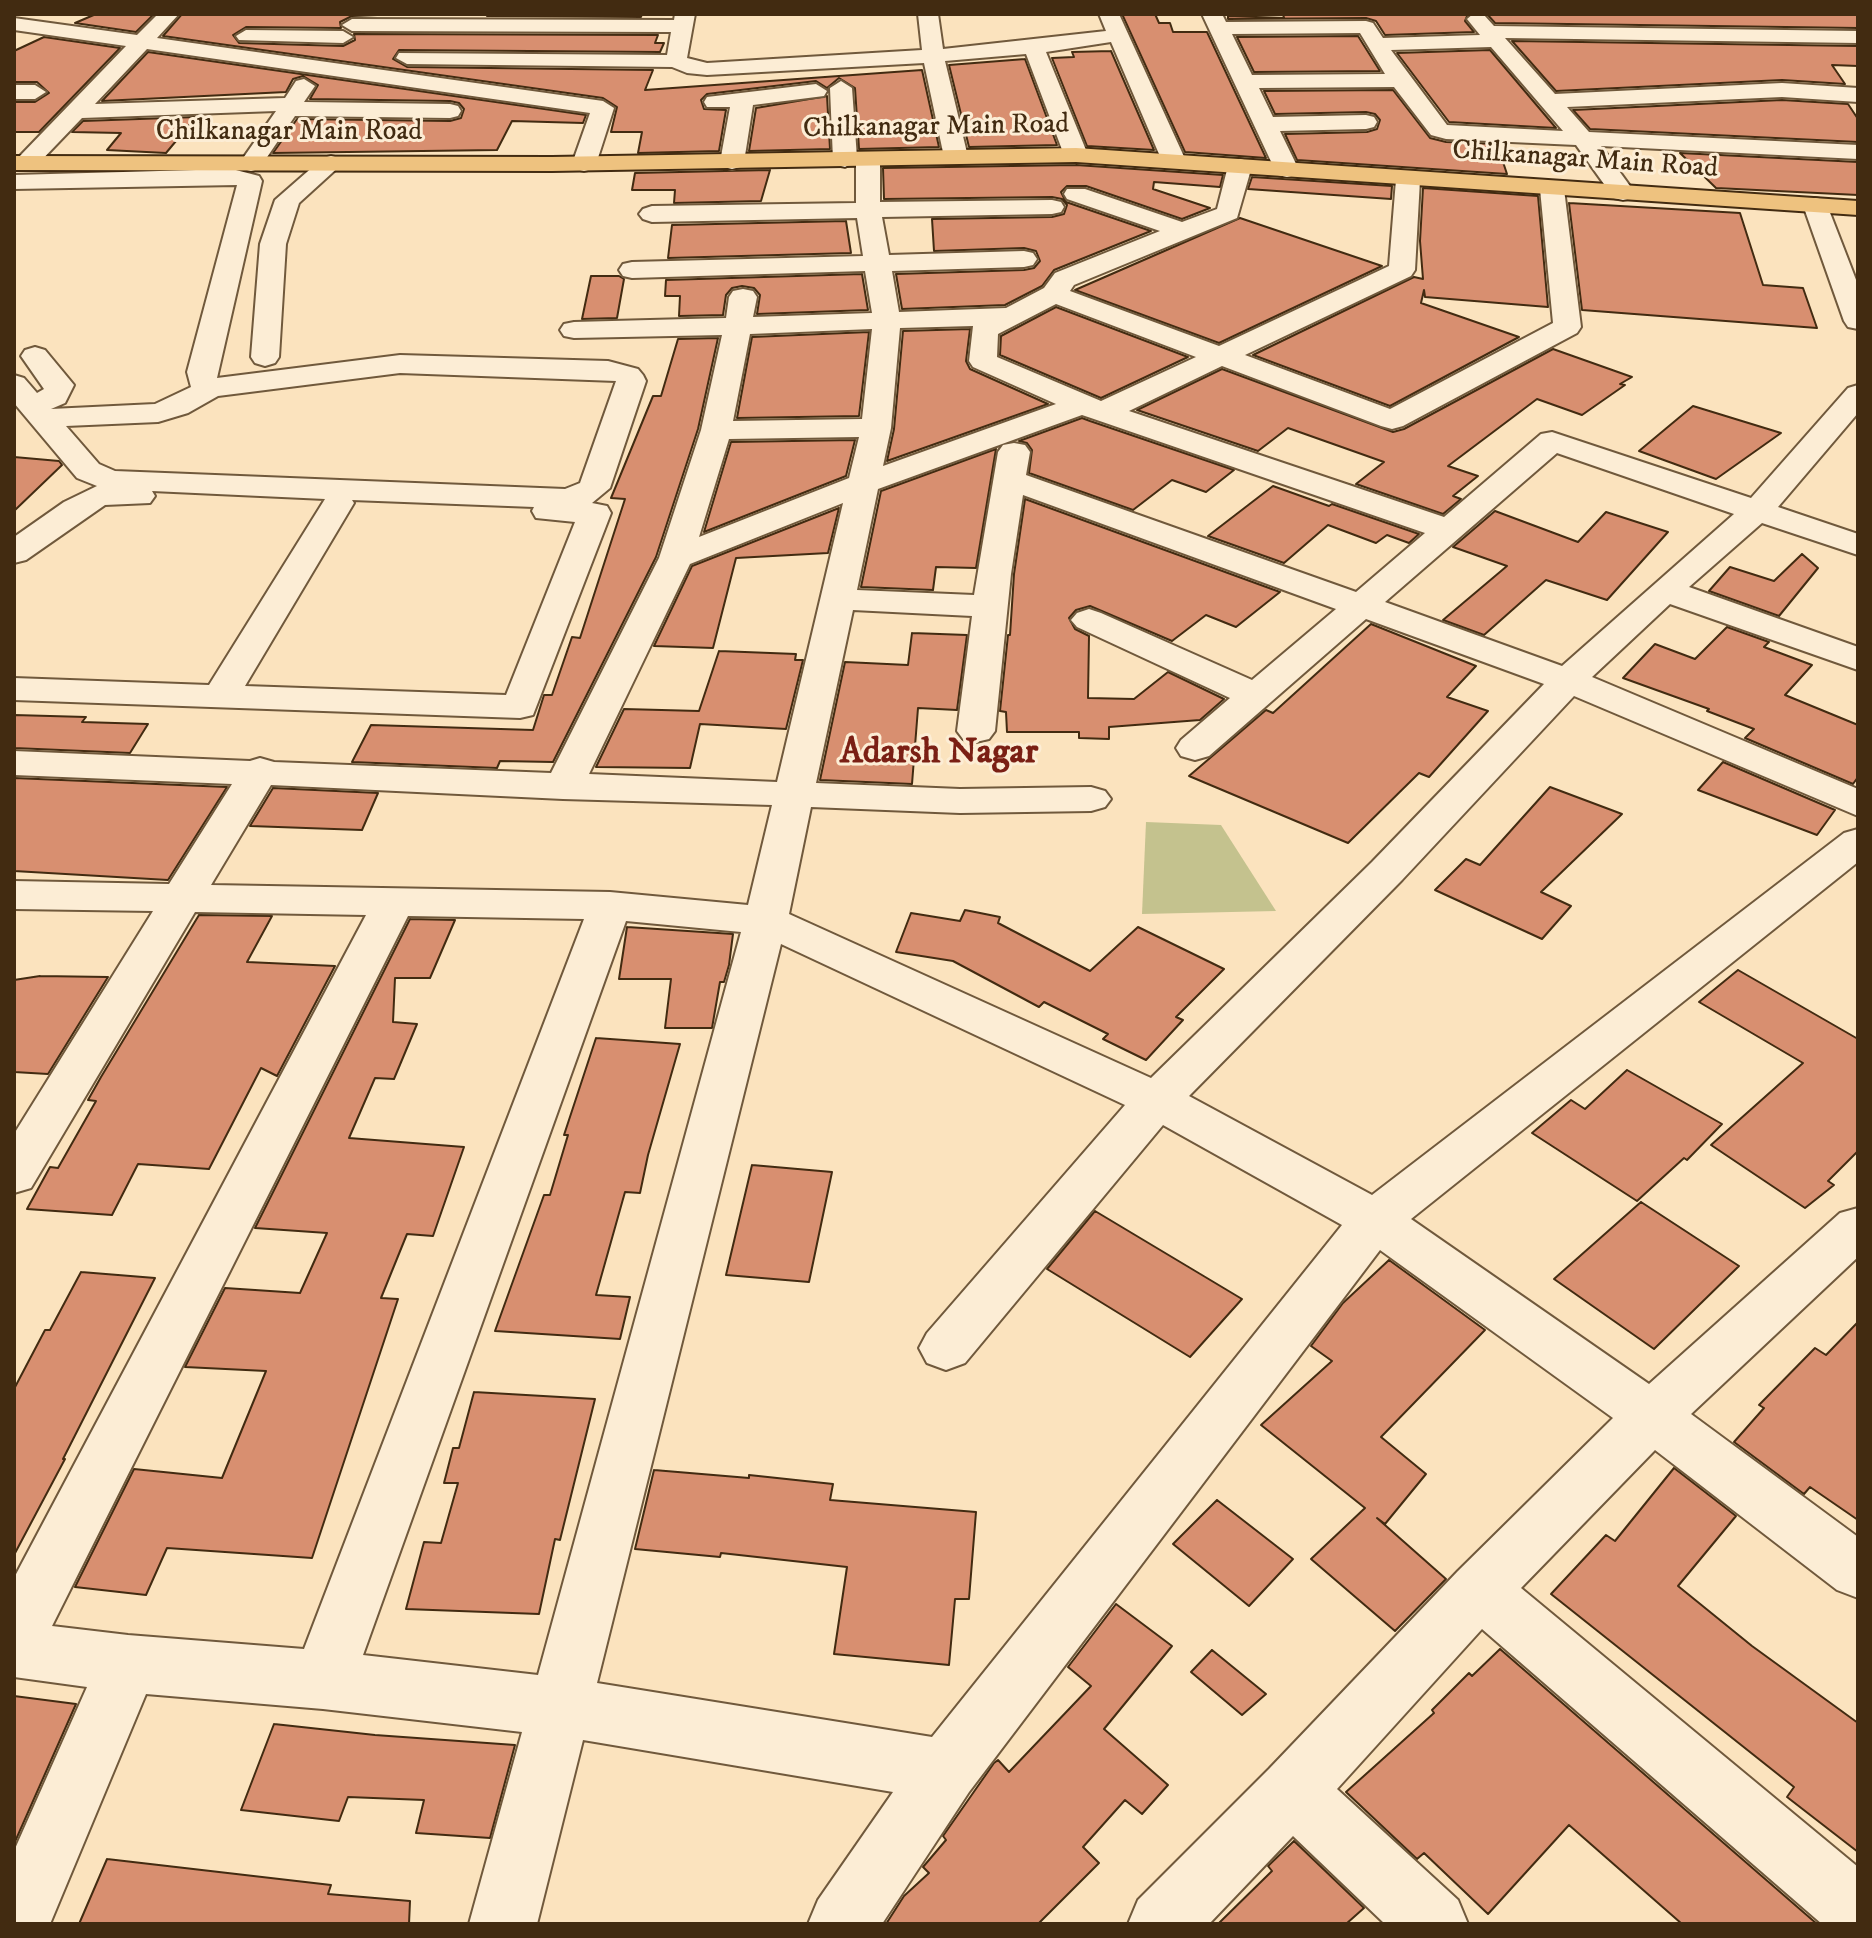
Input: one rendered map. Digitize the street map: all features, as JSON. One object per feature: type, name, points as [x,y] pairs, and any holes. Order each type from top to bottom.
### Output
[{"type":"main road","name":"Chilkanagar Main Road","points":[[128,172],[251,164],[584,164],[1076,155],[1408,180],[1858,208]]},
{"type":"street","points":[[18,170],[169,14]]},
{"type":"street","points":[[928,14],[933,56],[956,157]]},
{"type":"street","points":[[1109,14],[1174,161]]},
{"type":"street","points":[[1473,14],[1584,140],[1623,193]]},
{"type":"street","points":[[1725,14],[1764,60],[1798,110]]},
{"type":"street","points":[[227,36],[352,25],[684,20],[676,61]]},
{"type":"street","points":[[1287,170],[1215,21],[1366,27],[1400,80],[1439,130]]},
{"type":"street","points":[[14,24],[138,43],[322,63],[603,108],[584,164]]},
{"type":"street","points":[[251,164],[352,25]]},
{"type":"street","points":[[322,63],[676,61],[687,67],[707,69],[933,56],[1119,35]]},
{"type":"street","points":[[1376,44],[1492,36],[1858,37]]},
{"type":"street","points":[[1034,47],[1076,155]]},
{"type":"street","points":[[1515,64],[1545,63]]},
{"type":"street","points":[[115,69],[142,69]]},
{"type":"street","points":[[169,69],[196,69]]},
{"type":"street","points":[[913,82],[939,79]]},
{"type":"street","points":[[1244,82],[1400,80]]},
{"type":"street","points":[[596,107],[609,85]]},
{"type":"street","points":[[503,1924],[766,920],[876,428],[887,320],[856,160],[852,87],[715,102]]},
{"type":"street","points":[[1551,101],[1782,90],[1858,95]]},
{"type":"street","points":[[732,162],[743,99]]},
{"type":"street","points":[[76,111],[290,107],[531,112]]},
{"type":"street","points":[[1267,124],[1366,122]]},
{"type":"street","points":[[1410,130],[1584,140],[1819,140],[1858,152]]},
{"type":"street","points":[[265,357],[273,244],[287,200],[331,163]]},
{"type":"street","points":[[1240,166],[1228,213],[1064,279],[1054,294],[984,330],[983,361],[1092,409],[1449,530]]},
{"type":"street","points":[[18,170],[232,176],[250,181],[202,372],[203,383],[210,388]]},
{"type":"street","points":[[676,558],[1018,426],[1092,409],[1220,356],[1402,270],[1408,180]]},
{"type":"street","points":[[1054,294],[1392,420],[1567,327],[1552,189]]},
{"type":"street","points":[[1076,194],[1183,231]]},
{"type":"street","points":[[1815,205],[1857,315]]},
{"type":"street","points":[[652,214],[1052,207]]},
{"type":"street","points":[[632,270],[1024,259]]},
{"type":"street","points":[[563,787],[676,558],[716,430],[748,267]]},
{"type":"street","points":[[574,330],[1012,316]]},
{"type":"street","points":[[30,402],[54,397],[59,389],[35,356]]},
{"type":"street","points":[[400,364],[608,370],[628,375],[631,381],[602,473],[594,488],[582,496],[565,499],[110,480],[88,471],[30,402],[158,413],[177,407],[210,388],[400,364]]},
{"type":"street","points":[[946,1348],[1157,1100],[1387,871],[1568,680],[1665,590],[1757,511],[1858,394]]},
{"type":"street","points":[[177,407],[223,405],[268,395]]},
{"type":"street","points":[[976,731],[990,606],[1018,426]]},
{"type":"street","points":[[716,430],[876,428]]},
{"type":"street","points":[[14,433],[50,436],[79,477],[79,486],[35,514],[14,517]]},
{"type":"street","points":[[1195,748],[1552,441],[1858,545]]},
{"type":"street","points":[[1011,480],[1568,680],[1858,804]]},
{"type":"street","points":[[14,553],[99,495],[595,513],[520,707],[14,689]]},
{"type":"street","points":[[221,696],[338,503]]},
{"type":"street","points":[[1665,590],[1858,659]]},
{"type":"street","points":[[836,599],[990,606]]},
{"type":"street","points":[[1089,620],[1256,696]]},
{"type":"street","points":[[14,763],[260,770],[563,787],[960,801],[1091,799]]},
{"type":"street","points":[[14,1175],[260,770]]},
{"type":"street","points":[[842,1924],[946,1770],[1375,1220],[1858,842]]},
{"type":"street","points":[[14,895],[610,906],[766,920],[1157,1100],[1375,1220],[1652,1416],[1858,1571]]},
{"type":"street","points":[[14,1638],[394,902]]},
{"type":"street","points":[[323,1680],[610,906]]},
{"type":"street","points":[[1162,1924],[1292,1791],[1479,1590],[1652,1416],[1858,1227]]},
{"type":"street","points":[[1479,1590],[1858,1911]]},
{"type":"street","points":[[14,1649],[128,1664],[323,1680],[560,1707],[946,1770]]},
{"type":"street","points":[[16,1924],[128,1664]]},
{"type":"street","points":[[1292,1791],[1434,1924]]},
{"type":"shaded area","points":[[1146,822],[1221,825],[1276,911],[1142,914]]},
{"type":"building","points":[[96,14],[154,14],[136,32],[75,23]]},
{"type":"building","points":[[182,14],[403,14],[352,16],[340,22],[341,28],[246,27],[233,35],[239,43],[343,46],[355,40],[354,34],[658,35],[655,43],[664,43],[660,52],[399,50],[393,59],[407,67],[653,70],[645,90],[922,70],[939,147],[859,149],[855,88],[839,78],[827,88],[816,81],[707,94],[701,100],[704,109],[726,110],[719,151],[638,153],[642,132],[611,132],[617,107],[603,98],[163,36]]},
{"type":"building","points":[[642,14],[641,17],[487,16]]},
{"type":"building","points":[[1122,14],[1155,14],[1159,23],[1170,23],[1173,32],[1207,32],[1266,158],[1185,152]]},
{"type":"building","points":[[1283,14],[1468,14],[1465,21],[1474,32],[1385,35],[1376,21],[1366,18],[1228,19],[1228,16],[1284,18]]},
{"type":"building","points":[[1487,14],[1858,14],[1858,28],[1495,23]]},
{"type":"building","points":[[1358,36],[1380,71],[1254,72],[1237,37]]},
{"type":"building","points":[[44,37],[120,48],[39,132],[14,132],[14,102],[35,102],[49,93],[37,82],[14,82],[14,51]]},
{"type":"building","points":[[1512,41],[1858,46],[1858,66],[1832,65],[1845,84],[1782,80],[1556,91]]},
{"type":"building","points":[[1490,50],[1556,128],[1449,122],[1397,53]]},
{"type":"building","points":[[1111,51],[1154,150],[1087,146],[1052,58],[1074,57],[1072,52]]},
{"type":"building","points":[[148,52],[586,115],[583,123],[512,121],[497,150],[273,153],[297,119],[450,121],[461,118],[464,109],[459,103],[450,101],[310,99],[318,85],[303,76],[293,79],[286,92],[102,101]]},
{"type":"building","points":[[1025,59],[1057,145],[969,147],[949,65]]},
{"type":"building","points":[[1393,90],[1430,138],[1446,142],[1497,144],[1507,174],[1297,160],[1285,134],[1367,132],[1377,129],[1380,120],[1375,114],[1366,112],[1275,114],[1264,91]]},
{"type":"building","points":[[827,96],[830,149],[749,151],[756,108]]},
{"type":"building","points":[[1782,100],[1848,104],[1858,119],[1858,142],[1590,129],[1573,110]]},
{"type":"building","points":[[196,117],[166,153],[107,150],[121,133],[72,132],[83,121]]},
{"type":"building","points":[[1680,153],[1858,162],[1858,195],[1716,188]]},
{"type":"building","points":[[1076,165],[1223,175],[1220,187],[1154,182],[1153,189],[1210,208],[1182,219],[1086,186],[1067,186],[1061,192],[1066,202],[1151,231],[1054,270],[1042,286],[1005,305],[902,309],[896,274],[1024,270],[1034,268],[1040,261],[1036,251],[1024,248],[934,251],[932,219],[1052,217],[1064,214],[1067,205],[1062,199],[1052,197],[884,199],[883,168]]},
{"type":"building","points":[[770,170],[761,201],[674,203],[675,190],[632,190],[635,173]]},
{"type":"building","points":[[1252,177],[1392,186],[1391,199],[1248,189]]},
{"type":"building","points":[[1423,188],[1538,196],[1548,307],[1425,297],[1424,290],[1421,303],[1519,337],[1390,406],[1253,355],[1414,277],[1423,279],[1420,241]]},
{"type":"building","points":[[1569,203],[1740,213],[1763,285],[1803,288],[1817,328],[1582,310]]},
{"type":"building","points":[[1240,218],[1382,266],[1219,343],[1075,290]]},
{"type":"building","points":[[846,221],[851,253],[668,258],[672,225]]},
{"type":"building","points":[[862,274],[868,310],[757,314],[760,295],[754,288],[742,286],[732,288],[726,295],[723,315],[679,316],[680,296],[665,296],[666,280]]},
{"type":"building","points":[[591,276],[619,276],[624,279],[617,318],[582,319]]},
{"type":"building","points":[[1056,307],[1188,357],[1101,398],[1000,355],[1001,336]]},
{"type":"building","points":[[970,329],[966,361],[970,369],[1048,404],[887,461],[894,429],[903,331]]},
{"type":"building","points":[[869,332],[859,416],[737,418],[752,337]]},
{"type":"building","points":[[718,338],[698,429],[656,557],[553,762],[500,761],[497,768],[352,762],[371,725],[533,730],[544,695],[552,695],[572,637],[580,638],[625,499],[611,498],[653,396],[661,396],[678,339]]},
{"type":"building","points":[[1553,349],[1632,377],[1582,415],[1537,399],[1448,466],[1478,476],[1453,496],[1461,499],[1443,514],[1356,484],[1384,462],[1288,428],[1258,451],[1137,410],[1222,369],[1393,432],[1404,429]]},
{"type":"building","points":[[1693,406],[1781,433],[1716,479],[1639,451]]},
{"type":"building","points":[[1082,418],[1234,470],[1206,492],[1172,480],[1133,510],[1029,473],[1032,450],[1027,443],[1019,441]]},
{"type":"building","points":[[855,440],[846,476],[704,532],[731,442]]},
{"type":"building","points":[[996,449],[976,568],[936,567],[933,590],[861,587],[881,491]]},
{"type":"building","points":[[14,457],[59,461],[62,465],[14,511]]},
{"type":"building","points":[[1273,486],[1419,534],[1409,543],[1387,535],[1376,543],[1328,525],[1284,563],[1208,536]]},
{"type":"building","points":[[1025,499],[1280,592],[1236,627],[1206,615],[1172,641],[1090,606],[1076,610],[1069,618],[1075,629],[1089,636],[1088,698],[1134,699],[1168,672],[1224,699],[1200,720],[1109,727],[1109,739],[1079,738],[1079,732],[1007,732],[1006,712],[1000,711]]},
{"type":"building","points":[[839,508],[828,553],[736,558],[713,648],[654,646],[692,566]]},
{"type":"building","points":[[1495,511],[1578,542],[1606,512],[1668,532],[1607,600],[1546,580],[1484,635],[1443,620],[1507,566],[1453,547]]},
{"type":"building","points":[[1802,554],[1818,568],[1779,616],[1709,591],[1730,567],[1774,581]]},
{"type":"building","points":[[1371,624],[1476,666],[1447,697],[1488,711],[1429,777],[1419,773],[1348,843],[1189,776],[1266,710],[1273,713]]},
{"type":"building","points":[[1727,627],[1769,642],[1764,647],[1812,665],[1785,695],[1858,725],[1858,777],[1853,784],[1745,738],[1754,729],[1623,678],[1655,644],[1695,659]]},
{"type":"building","points":[[912,633],[967,635],[957,710],[918,708],[912,784],[820,780],[845,662],[908,665]]},
{"type":"building","points":[[719,651],[796,654],[795,660],[803,660],[786,729],[700,724],[690,768],[596,767],[624,709],[699,711]]},
{"type":"building","points":[[14,715],[86,717],[82,722],[148,724],[130,753],[14,748]]},
{"type":"building","points":[[1723,762],[1835,810],[1817,835],[1698,790]]},
{"type":"building","points":[[14,778],[227,787],[168,880],[14,871]]},
{"type":"building","points":[[1550,787],[1622,814],[1541,892],[1571,906],[1542,939],[1435,890],[1466,859],[1480,865]]},
{"type":"building","points":[[273,788],[378,793],[362,830],[250,826]]},
{"type":"building","points":[[965,910],[1000,917],[998,923],[1090,971],[1138,927],[1224,969],[1176,1017],[1183,1020],[1146,1060],[1103,1039],[1108,1034],[1044,1002],[1039,1007],[953,961],[896,952],[911,913],[960,921]]},
{"type":"building","points":[[199,915],[272,916],[247,962],[335,966],[277,1076],[261,1068],[209,1169],[138,1164],[112,1215],[27,1209],[50,1167],[58,1168],[96,1101],[88,1100]]},
{"type":"building","points":[[410,919],[455,920],[430,978],[395,978],[393,1022],[417,1024],[394,1079],[375,1078],[349,1138],[464,1147],[433,1236],[407,1234],[381,1298],[398,1299],[312,1558],[167,1548],[146,1595],[75,1587],[134,1469],[222,1478],[266,1371],[185,1367],[225,1288],[300,1293],[327,1233],[255,1228]]},
{"type":"building","points":[[627,927],[733,934],[729,965],[724,982],[720,982],[712,1028],[665,1028],[671,979],[619,979]]},
{"type":"building","points":[[1738,970],[1858,1039],[1858,1151],[1828,1181],[1834,1185],[1805,1208],[1711,1145],[1803,1063],[1699,1002]]},
{"type":"building","points":[[40,976],[108,977],[48,1074],[14,1072],[14,980]]},
{"type":"building","points":[[596,1038],[680,1044],[640,1193],[625,1192],[596,1295],[630,1297],[620,1339],[495,1331],[544,1195],[550,1195],[568,1135],[564,1135]]},
{"type":"building","points":[[1627,1070],[1722,1124],[1687,1160],[1684,1158],[1637,1201],[1532,1133],[1571,1100],[1585,1109]]},
{"type":"building","points":[[752,1165],[832,1172],[809,1282],[726,1275]]},
{"type":"building","points":[[1641,1202],[1739,1266],[1654,1349],[1554,1279]]},
{"type":"building","points":[[1095,1211],[1242,1299],[1190,1357],[1047,1269]]},
{"type":"building","points":[[1389,1260],[1485,1330],[1381,1437],[1426,1474],[1385,1524],[1377,1518],[1446,1579],[1395,1631],[1311,1559],[1365,1508],[1261,1425],[1332,1361],[1311,1346],[1343,1303]]},
{"type":"building","points":[[81,1272],[155,1278],[14,1555],[14,1389],[45,1330],[50,1330]]},
{"type":"building","points":[[1858,1322],[1858,1520],[1810,1487],[1804,1494],[1734,1442],[1764,1408],[1759,1405],[1815,1348],[1826,1355]]},
{"type":"building","points":[[474,1392],[595,1399],[560,1540],[555,1539],[539,1614],[406,1609],[424,1542],[441,1543],[458,1483],[444,1483],[453,1448],[459,1448]]},
{"type":"building","points":[[1674,1468],[1736,1516],[1678,1586],[1752,1646],[1858,1723],[1858,1852],[1787,1797],[1794,1787],[1551,1594],[1606,1535],[1615,1541]]},
{"type":"building","points":[[654,1470],[749,1478],[749,1475],[833,1484],[830,1500],[976,1512],[969,1599],[955,1599],[949,1665],[834,1654],[847,1567],[721,1553],[720,1557],[635,1549]]},
{"type":"building","points":[[1217,1500],[1293,1559],[1249,1606],[1173,1544]]},
{"type":"building","points":[[1116,1604],[1172,1646],[1104,1729],[1168,1785],[1142,1814],[1125,1800],[1083,1847],[1099,1863],[1038,1924],[886,1924],[904,1896],[929,1873],[923,1867],[946,1840],[943,1836],[994,1763],[998,1760],[1009,1772],[1091,1686],[1068,1667]]},
{"type":"building","points":[[1500,1649],[1817,1924],[1682,1924],[1569,1825],[1488,1914],[1424,1853],[1417,1859],[1346,1792],[1434,1713],[1432,1710],[1469,1673],[1472,1676]]},
{"type":"building","points":[[1212,1650],[1266,1694],[1242,1715],[1191,1672]]},
{"type":"building","points":[[14,1696],[76,1704],[14,1844]]},
{"type":"building","points":[[274,1724],[515,1745],[490,1838],[416,1833],[424,1800],[348,1797],[339,1821],[241,1810]]},
{"type":"building","points":[[1294,1841],[1364,1908],[1346,1924],[1218,1924],[1272,1871],[1268,1866]]},
{"type":"building","points":[[107,1859],[331,1885],[328,1894],[410,1901],[409,1924],[79,1924]]},
{"type":"district","name":"Adarsh Nagar","points":[[939,755]]}]
